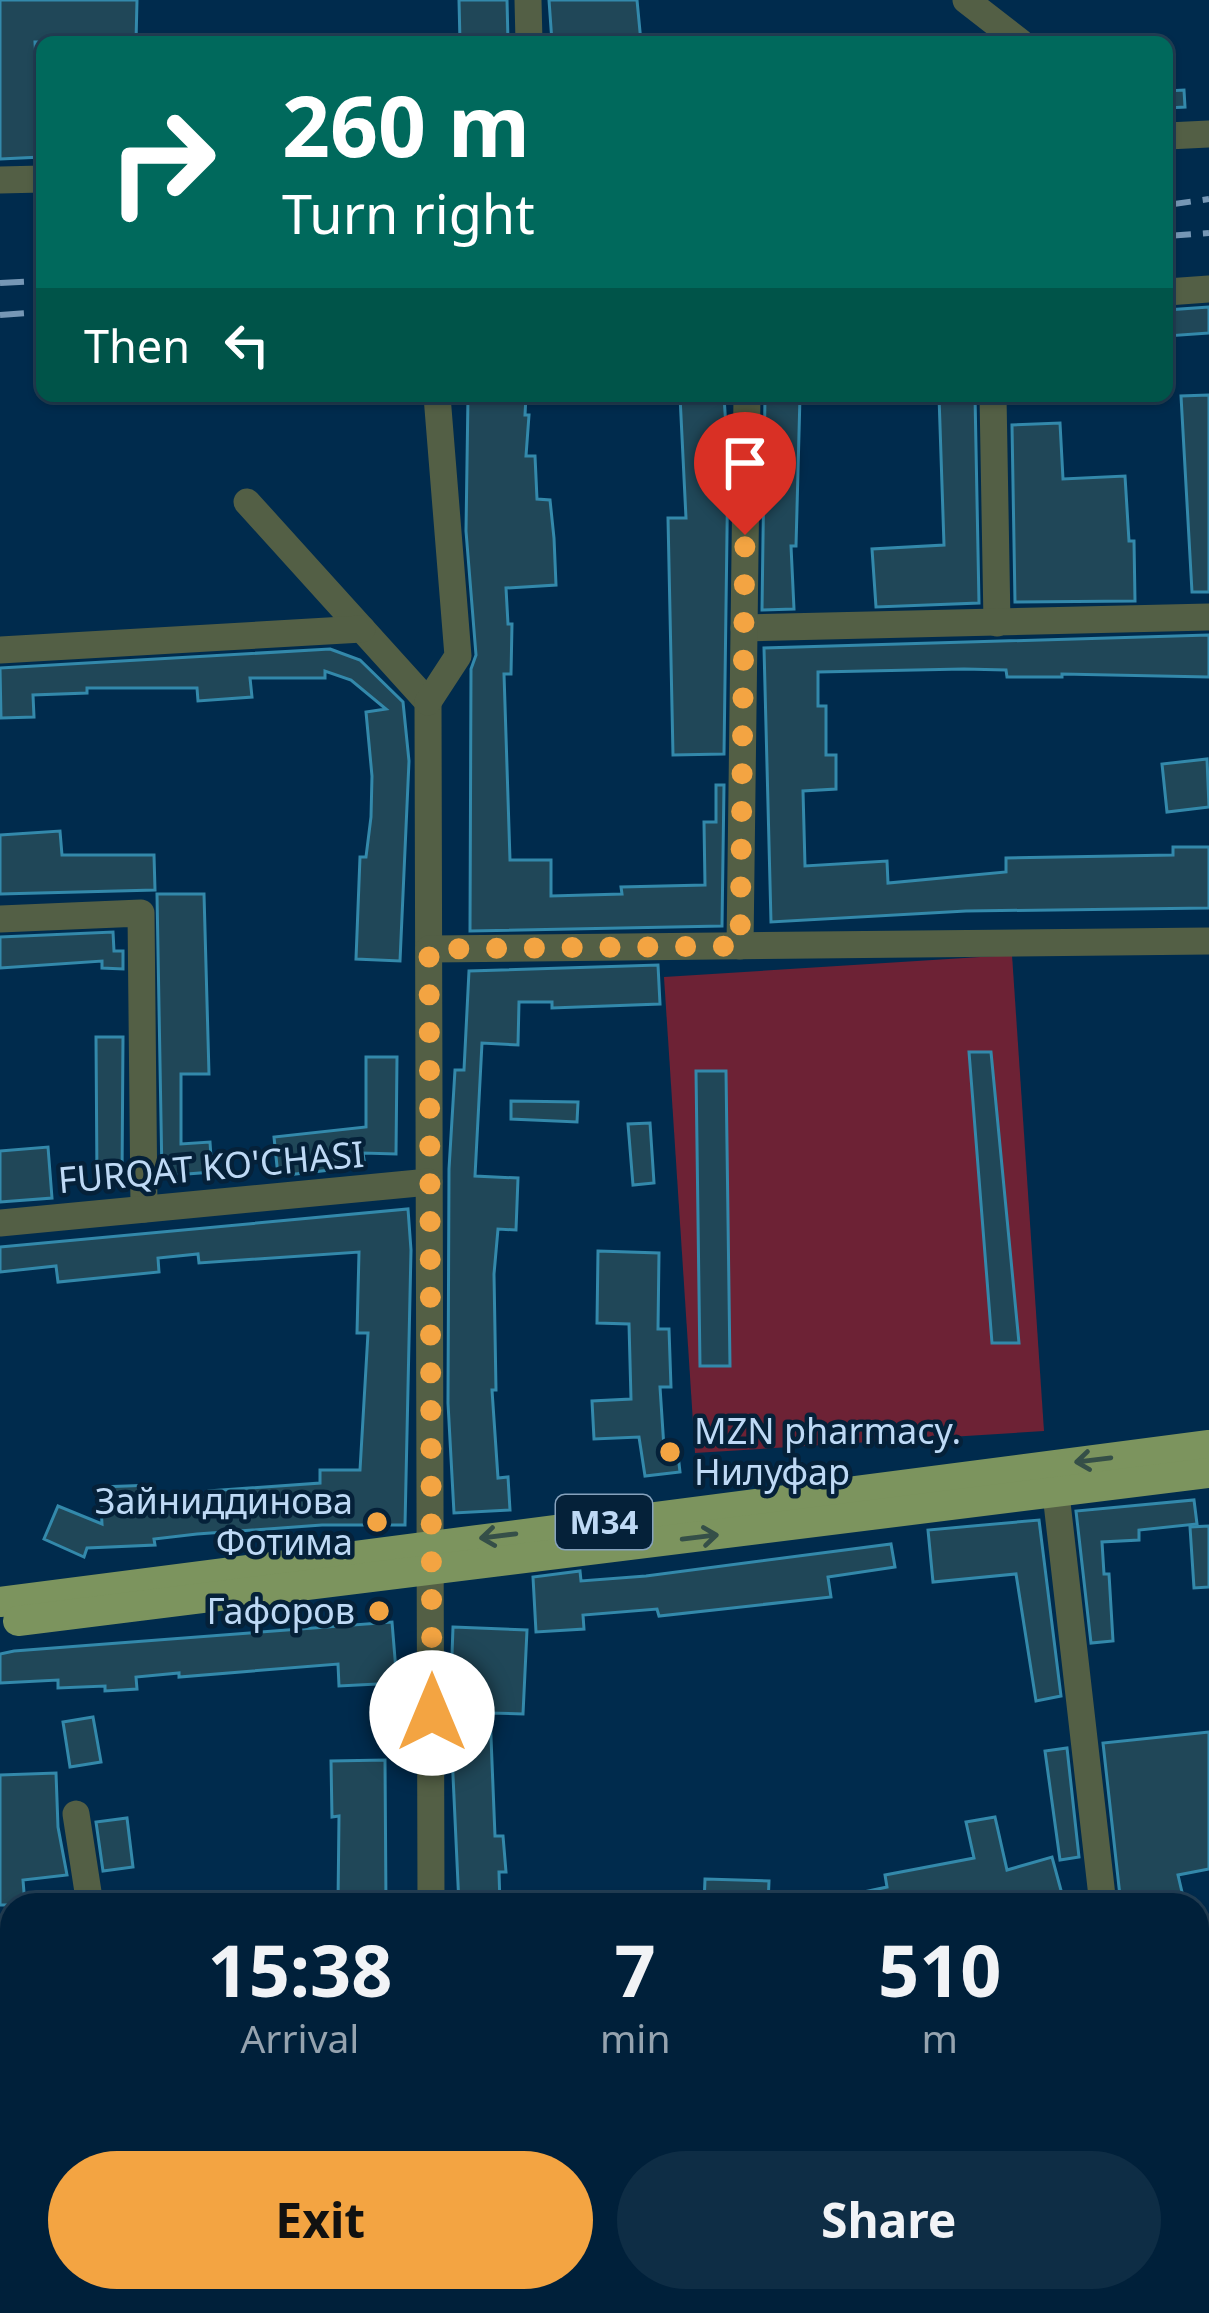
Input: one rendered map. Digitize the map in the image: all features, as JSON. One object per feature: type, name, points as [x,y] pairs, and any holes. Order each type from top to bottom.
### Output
[{"type":"main road","name":"M34","points":[[0,1623],[1209,1445]]},
{"type":"main road","name":"M34","points":[[0,1602],[1056,1494],[1209,1473]]},
{"type":"street","points":[[528,0],[529,36]]},
{"type":"street","points":[[965,0],[1012,36]]},
{"type":"street","points":[[1173,136],[1209,134]]},
{"type":"street","points":[[0,180],[36,179]]},
{"type":"street","points":[[1173,292],[1209,289]]},
{"type":"street","points":[[431,1893],[428,702],[458,656],[437,402]]},
{"type":"street","points":[[740,946],[747,402]]},
{"type":"street","points":[[993,402],[997,622]]},
{"type":"street","points":[[247,502],[428,702]]},
{"type":"street","points":[[744,628],[1209,616]]},
{"type":"street","points":[[0,650],[362,629]]},
{"type":"street","points":[[0,919],[141,913],[144,1209]]},
{"type":"street","points":[[429,949],[1209,941]]},
{"type":"street","name":"FURQAT KO'CHASI","points":[[0,1223],[430,1182]]},
{"type":"street","points":[[1056,1494],[1102,1893]]},
{"type":"street","points":[[76,1814],[88,1893]]},
{"type":"shaded area","points":[[1012,955],[1044,1431],[695,1453],[664,977]]},
{"type":"building","points":[[0,0],[137,0],[136,36],[36,36],[36,157],[0,159]]},
{"type":"building","points":[[459,0],[507,0],[508,36],[460,36]]},
{"type":"building","points":[[549,0],[637,0],[640,36],[552,36]]},
{"type":"building","points":[[1184,90],[1185,107],[1173,108],[1173,91]]},
{"type":"building","points":[[1209,307],[1209,333],[1173,336],[1173,310]]},
{"type":"building","points":[[1209,395],[1209,592],[1192,592],[1181,396]]},
{"type":"building","points":[[468,402],[526,402],[526,456],[535,456],[537,499],[550,500],[556,585],[506,588],[508,624],[512,624],[511,674],[504,674],[510,860],[551,860],[551,896],[622,894],[621,887],[705,885],[704,822],[716,822],[716,785],[724,785],[722,926],[470,931],[471,669],[476,655],[466,531]]},
{"type":"building","points":[[680,402],[724,402],[728,460],[724,754],[673,755],[668,518],[686,518]]},
{"type":"building","points":[[765,402],[800,402],[796,546],[791,546],[794,609],[762,610]]},
{"type":"building","points":[[939,402],[975,402],[979,603],[876,607],[872,549],[944,545]]},
{"type":"building","points":[[1060,423],[1063,479],[1125,476],[1129,541],[1134,541],[1135,601],[1015,602],[1012,425]]},
{"type":"building","points":[[1209,635],[1209,677],[1007,677],[1006,670],[964,669],[818,672],[818,706],[826,706],[826,755],[836,755],[836,789],[803,791],[805,866],[887,861],[888,883],[1006,872],[1006,858],[1173,855],[1173,847],[1209,847],[1209,908],[966,911],[771,922],[764,648]]},
{"type":"building","points":[[330,649],[360,660],[403,702],[409,761],[400,961],[356,959],[360,857],[366,857],[371,817],[366,712],[386,709],[351,680],[325,671],[325,678],[250,678],[252,697],[198,701],[197,688],[87,688],[87,693],[33,695],[34,717],[1,718],[0,668]]},
{"type":"building","points":[[1207,759],[1209,807],[1167,812],[1162,764]]},
{"type":"building","points":[[60,831],[62,855],[154,855],[155,890],[0,894],[0,835]]},
{"type":"building","points":[[157,894],[204,894],[209,1074],[181,1074],[181,1144],[210,1142],[212,1172],[162,1176]]},
{"type":"building","points":[[113,932],[114,951],[123,951],[123,969],[102,968],[102,961],[0,968],[0,937]]},
{"type":"building","points":[[658,965],[660,1004],[552,1008],[552,1002],[519,1002],[518,1045],[482,1043],[475,1176],[518,1178],[516,1230],[498,1229],[494,1274],[496,1390],[492,1390],[498,1478],[508,1477],[510,1510],[454,1513],[448,1403],[449,1169],[455,1070],[464,1070],[469,971]]},
{"type":"building","points":[[96,1037],[123,1037],[122,1180],[97,1180]]},
{"type":"building","points":[[969,1052],[991,1052],[1019,1343],[992,1343]]},
{"type":"building","points":[[366,1057],[397,1057],[396,1154],[363,1153],[365,1166],[278,1176],[274,1137],[366,1127]]},
{"type":"building","points":[[696,1071],[726,1071],[730,1366],[700,1366]]},
{"type":"building","points":[[511,1101],[578,1102],[577,1122],[511,1119]]},
{"type":"building","points":[[650,1123],[654,1183],[633,1185],[628,1124]]},
{"type":"building","points":[[48,1147],[52,1198],[0,1202],[0,1151]]},
{"type":"building","points":[[408,1209],[405,1525],[197,1534],[154,1539],[155,1545],[87,1548],[84,1557],[44,1539],[58,1506],[102,1524],[100,1487],[153,1485],[153,1503],[209,1497],[209,1491],[320,1483],[320,1470],[360,1470],[368,1333],[357,1333],[359,1252],[199,1263],[198,1254],[158,1258],[159,1272],[58,1282],[56,1266],[0,1272],[0,1247]]},
{"type":"building","points":[[598,1251],[659,1253],[658,1329],[669,1329],[671,1387],[660,1387],[664,1448],[677,1446],[680,1472],[645,1476],[639,1437],[594,1439],[592,1401],[631,1399],[629,1324],[597,1323]]},
{"type":"building","points":[[1194,1500],[1197,1524],[1139,1530],[1139,1540],[1102,1542],[1113,1641],[1091,1643],[1076,1511]]},
{"type":"building","points":[[1039,1520],[1061,1696],[1036,1701],[1016,1574],[933,1582],[928,1530]]},
{"type":"building","points":[[1209,1526],[1209,1587],[1194,1588],[1190,1527]]},
{"type":"building","points":[[891,1544],[895,1567],[828,1577],[831,1597],[659,1616],[657,1609],[583,1615],[584,1629],[536,1632],[533,1577],[580,1571],[581,1581],[646,1576]]},
{"type":"building","points":[[392,1622],[397,1683],[339,1686],[338,1664],[136,1677],[137,1689],[105,1691],[105,1686],[58,1688],[58,1680],[0,1683],[0,1654],[14,1651]]},
{"type":"building","points":[[453,1627],[527,1630],[523,1714],[490,1713],[495,1836],[503,1836],[506,1872],[499,1872],[500,1893],[458,1893],[450,1711]]},
{"type":"building","points":[[93,1717],[101,1762],[70,1767],[63,1722]]},
{"type":"building","points":[[1209,1732],[1209,1869],[1178,1875],[1182,1893],[1120,1893],[1103,1743]]},
{"type":"building","points":[[1067,1748],[1079,1857],[1060,1860],[1045,1751]]},
{"type":"building","points":[[385,1760],[386,1893],[338,1893],[339,1816],[332,1817],[331,1761]]},
{"type":"building","points":[[56,1773],[58,1827],[67,1875],[23,1880],[24,1893],[0,1893],[0,1775]]},
{"type":"building","points":[[995,1817],[1007,1870],[1052,1857],[1062,1893],[859,1893],[887,1887],[885,1875],[974,1858],[966,1822]]},
{"type":"building","points":[[127,1818],[133,1867],[103,1871],[96,1822]]},
{"type":"building","points":[[705,1879],[769,1881],[768,1893],[704,1893]]},
{"type":"railway","points":[[1173,204],[1209,199]]},
{"type":"railway","points":[[1173,236],[1209,233]]},
{"type":"railway","points":[[0,283],[36,281]]},
{"type":"railway","points":[[0,315],[36,312]]},
{"type":"place","name":"MZN pharmacy. Нилуфар","points":[[670,1452]]},
{"type":"place","name":"Зайниддинова Фотима","points":[[377,1522]]},
{"type":"place","name":"Гафоров","points":[[379,1611]]},
{"type":"route","points":[[432,1713],[429,949],[740,946],[745,535]]}]
